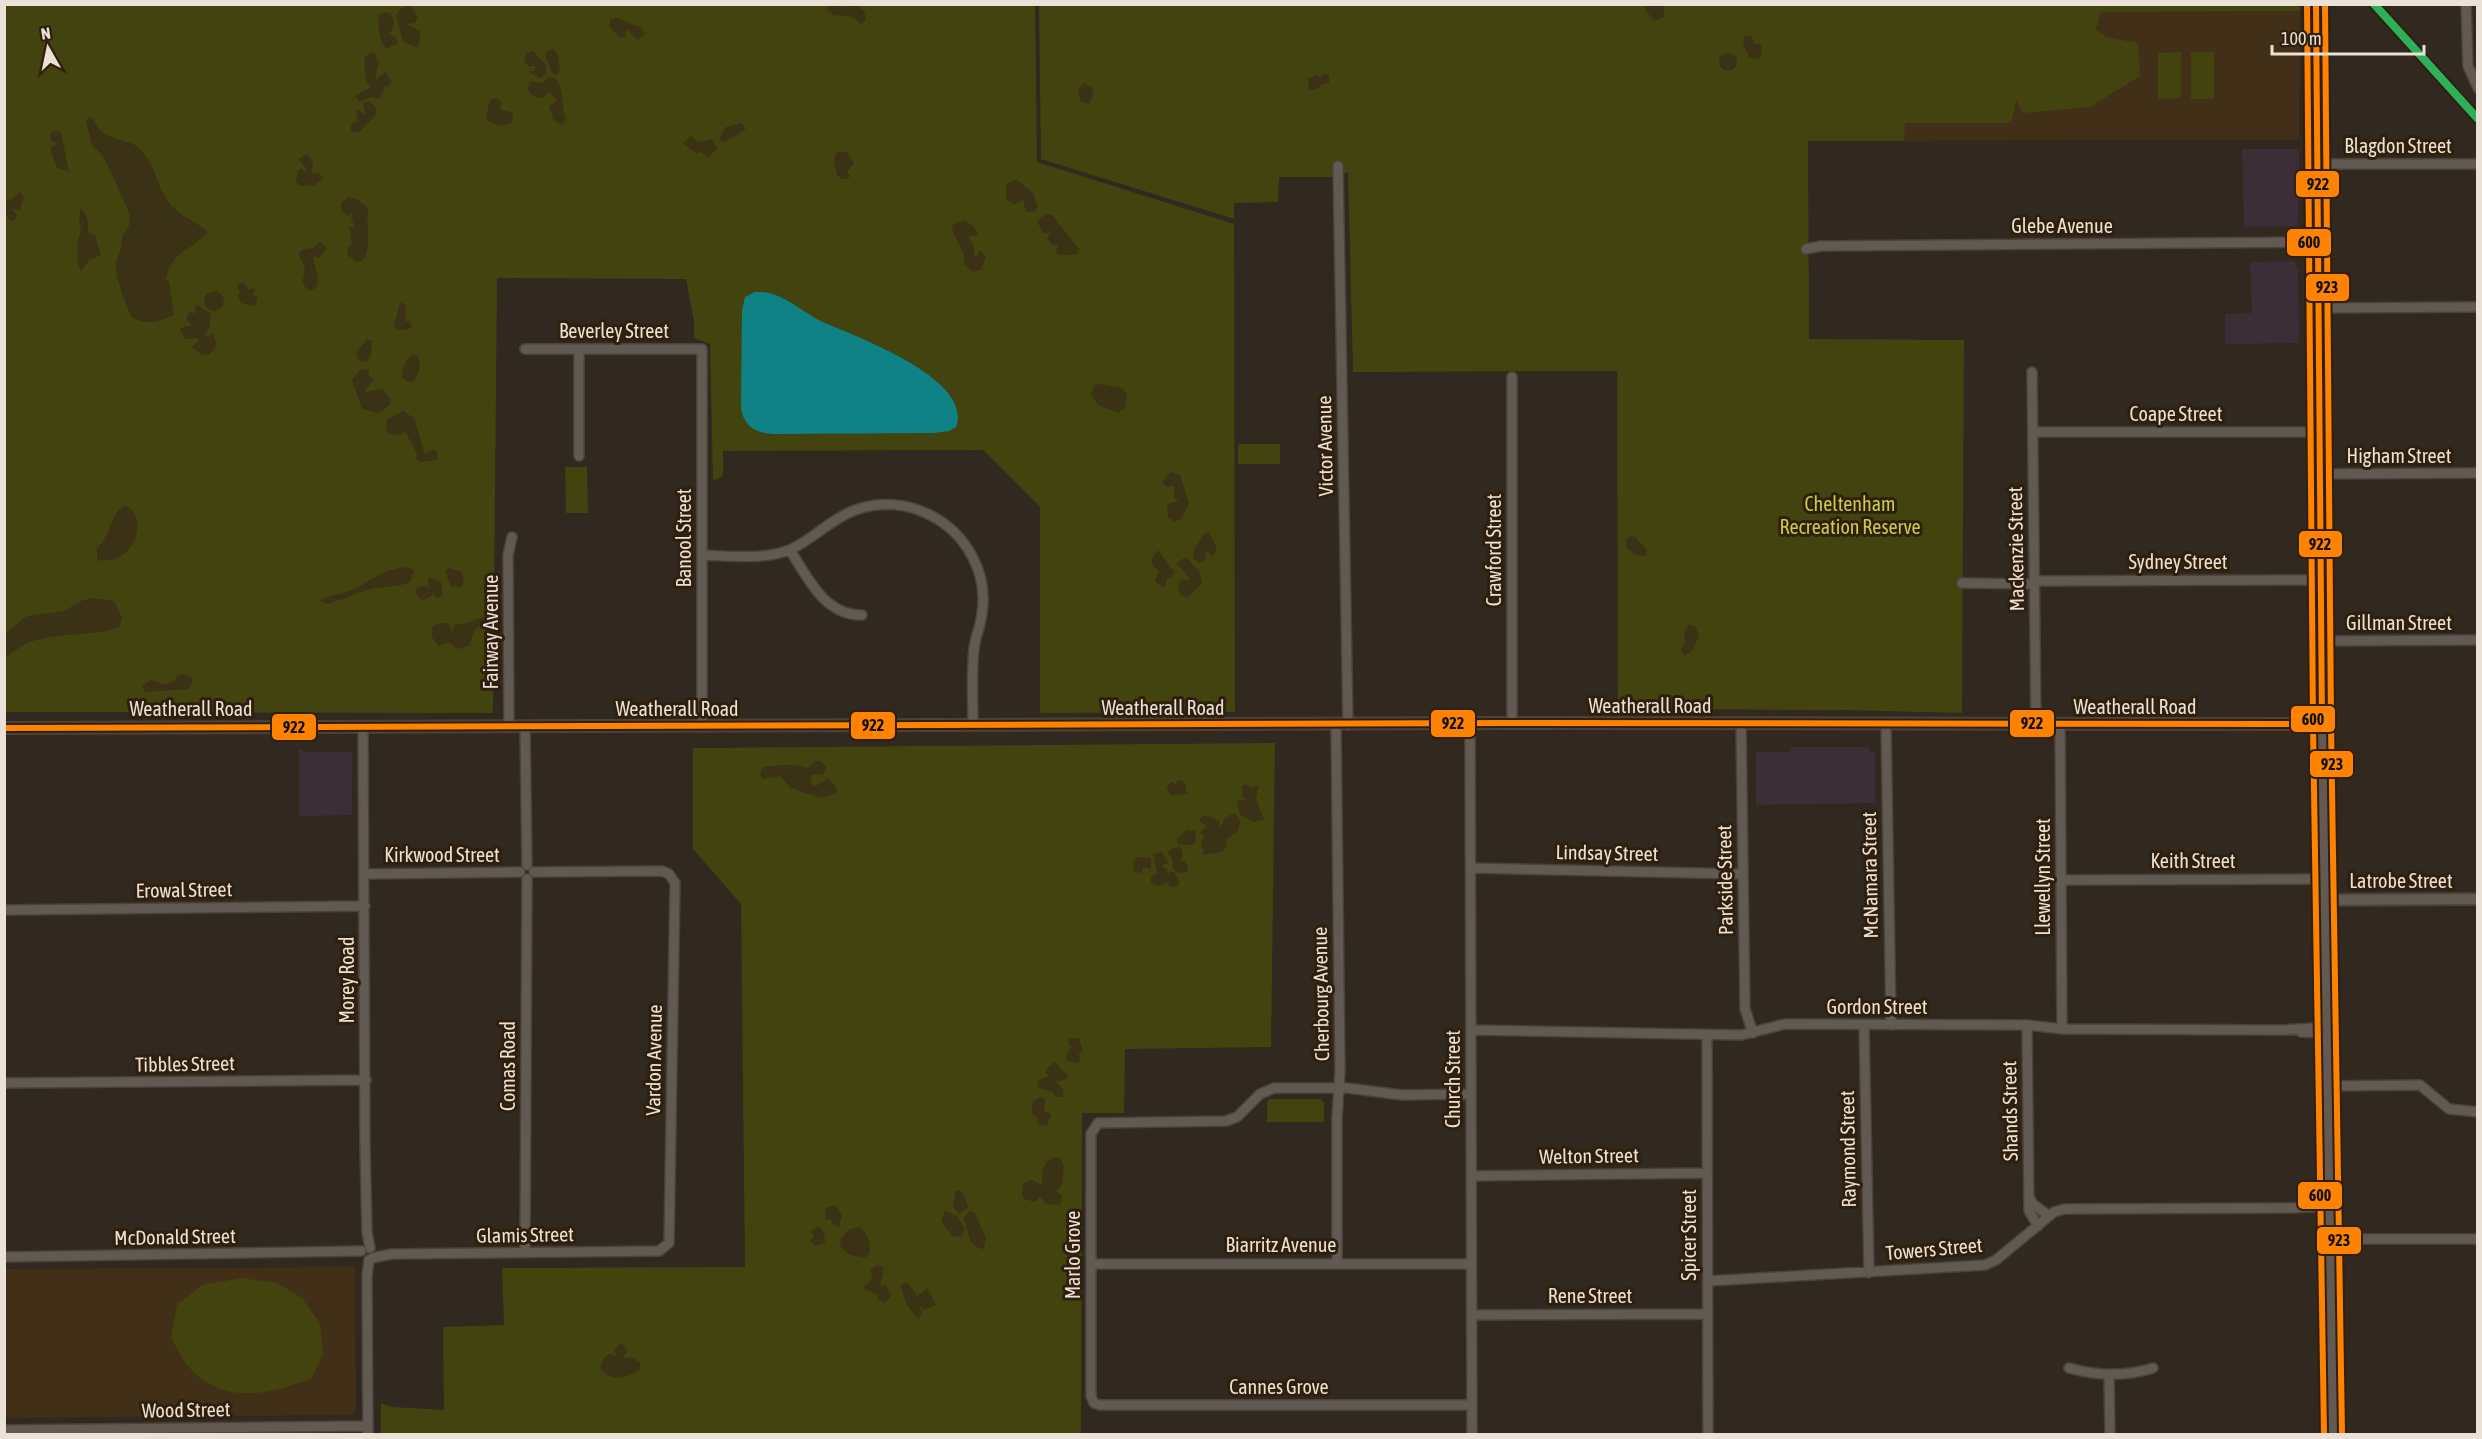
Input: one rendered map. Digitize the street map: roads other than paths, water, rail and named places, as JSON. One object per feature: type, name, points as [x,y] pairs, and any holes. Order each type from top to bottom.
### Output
[{"type":"main road","points":[[2316,4],[2322,724],[2333,1434]]},
{"type":"street","points":[[2466,4],[2468,66],[2478,88]]},
{"type":"street","name":"Blagdon Street","points":[[2318,164],[2478,164]]},
{"type":"street","name":"Victor Avenue","points":[[1338,166],[1342,725]]},
{"type":"street","name":"Glebe Avenue","points":[[1806,249],[1821,246],[2318,242]]},
{"type":"street","points":[[2319,308],[2478,307]]},
{"type":"street","name":"Beverley Street","points":[[525,349],[702,349]]},
{"type":"street","points":[[579,349],[579,456]]},
{"type":"street","name":"Banool Street","points":[[702,349],[702,726]]},
{"type":"street","name":"Mackenzie Street","points":[[2032,372],[2036,725]]},
{"type":"street","name":"Crawford Street","points":[[1512,377],[1512,723]]},
{"type":"street","name":"Coape Street","points":[[2033,432],[2320,432]]},
{"type":"street","name":"Higham Street","points":[[2320,474],[2478,473]]},
{"type":"street","points":[[703,555],[765,555],[790,550],[837,518],[858,509],[878,505],[917,509],[952,530],[974,560],[983,596],[981,622],[974,648],[973,726]]},
{"type":"street","name":"Fairway Avenue","points":[[509,727],[508,555],[512,537]]},
{"type":"street","points":[[790,550],[831,606],[843,613],[862,615]]},
{"type":"street","name":"Sydney Street","points":[[1962,583],[2321,580]]},
{"type":"street","name":"Gillman Street","points":[[2322,641],[2478,640]]},
{"type":"street","name":"Weatherall Road","points":[[4,728],[1512,723],[2322,724]]},
{"type":"street","name":"Church Street","points":[[1470,724],[1472,1434]]},
{"type":"street","name":"Parkside Street","points":[[1741,724],[1745,1008],[1753,1033]]},
{"type":"street","name":"McNamara Street","points":[[1886,724],[1891,1025]]},
{"type":"street","name":"Cherbourg Avenue","points":[[1336,1263],[1342,725]]},
{"type":"street","name":"Llewellyn Street","points":[[2060,725],[2062,1029]]},
{"type":"street","name":"Morey Road","points":[[363,727],[368,1430]]},
{"type":"street","name":"Comas Road","points":[[525,727],[527,872],[525,1253]]},
{"type":"street","name":"Lindsay Street","points":[[1471,868],[1743,874]]},
{"type":"street","name":"Kirkwood Street","points":[[364,874],[662,871]]},
{"type":"street","name":"Vardon Avenue","points":[[659,1251],[666,1248],[670,1238],[675,886],[669,874],[662,871]]},
{"type":"street","name":"Keith Street","points":[[2061,880],[2325,879]]},
{"type":"street","name":"Latrobe Street","points":[[2325,900],[2478,899]]},
{"type":"street","name":"Erowal Street","points":[[4,910],[365,906]]},
{"type":"street","name":"Gordon Street","points":[[1472,1030],[1707,1035],[1753,1033],[1785,1024],[2027,1025],[2062,1029],[2327,1030]]},
{"type":"street","name":"Raymond Street","points":[[1864,1025],[1869,1273]]},
{"type":"street","name":"Shands Street","points":[[2027,1025],[2029,1197],[2030,1215],[2038,1226]]},
{"type":"street","name":"Spicer Street","points":[[1707,1035],[1708,1434]]},
{"type":"street","name":"Tibbles Street","points":[[4,1083],[366,1080]]},
{"type":"street","points":[[2328,1086],[2420,1085],[2449,1109],[2478,1112]]},
{"type":"street","points":[[1339,1088],[1402,1095],[1471,1095]]},
{"type":"street","name":"Marlo Grove","points":[[1091,1396],[1091,1134],[1093,1127],[1104,1121],[1226,1121],[1237,1117],[1266,1089],[1339,1088]]},
{"type":"street","name":"Welton Street","points":[[1472,1176],[1707,1173]]},
{"type":"street","points":[[2029,1197],[2033,1204],[2049,1216]]},
{"type":"street","name":"Towers Street","points":[[1708,1281],[1985,1265],[1996,1260],[2049,1216],[2059,1210],[2073,1208],[2330,1209]]},
{"type":"street","points":[[2330,1239],[2478,1239]]},
{"type":"street","name":"Glamis Street","points":[[367,1254],[659,1251]]},
{"type":"street","name":"McDonald Street","points":[[4,1257],[367,1254]]},
{"type":"street","name":"Biarritz Avenue","points":[[1091,1264],[1471,1264]]},
{"type":"street","name":"Rene Street","points":[[1472,1315],[1707,1314]]},
{"type":"street","points":[[2069,1368],[2109,1375],[2134,1374],[2153,1368]]},
{"type":"street","points":[[2109,1375],[2110,1434]]},
{"type":"street","name":"Cannes Grove","points":[[1091,1396],[1094,1403],[1100,1405],[1472,1406]]},
{"type":"street","name":"Wood Street","points":[[4,1430],[368,1430]]},
{"type":"water","points":[[755,292],[765,292],[783,298],[816,319],[862,338],[909,362],[948,392],[957,409],[956,427],[949,431],[934,433],[774,434],[752,428],[745,420],[741,408],[742,310],[745,297]]},
{"type":"park label","name":"Cheltenham Recreation Reserve","points":[[1850,516]]}]
